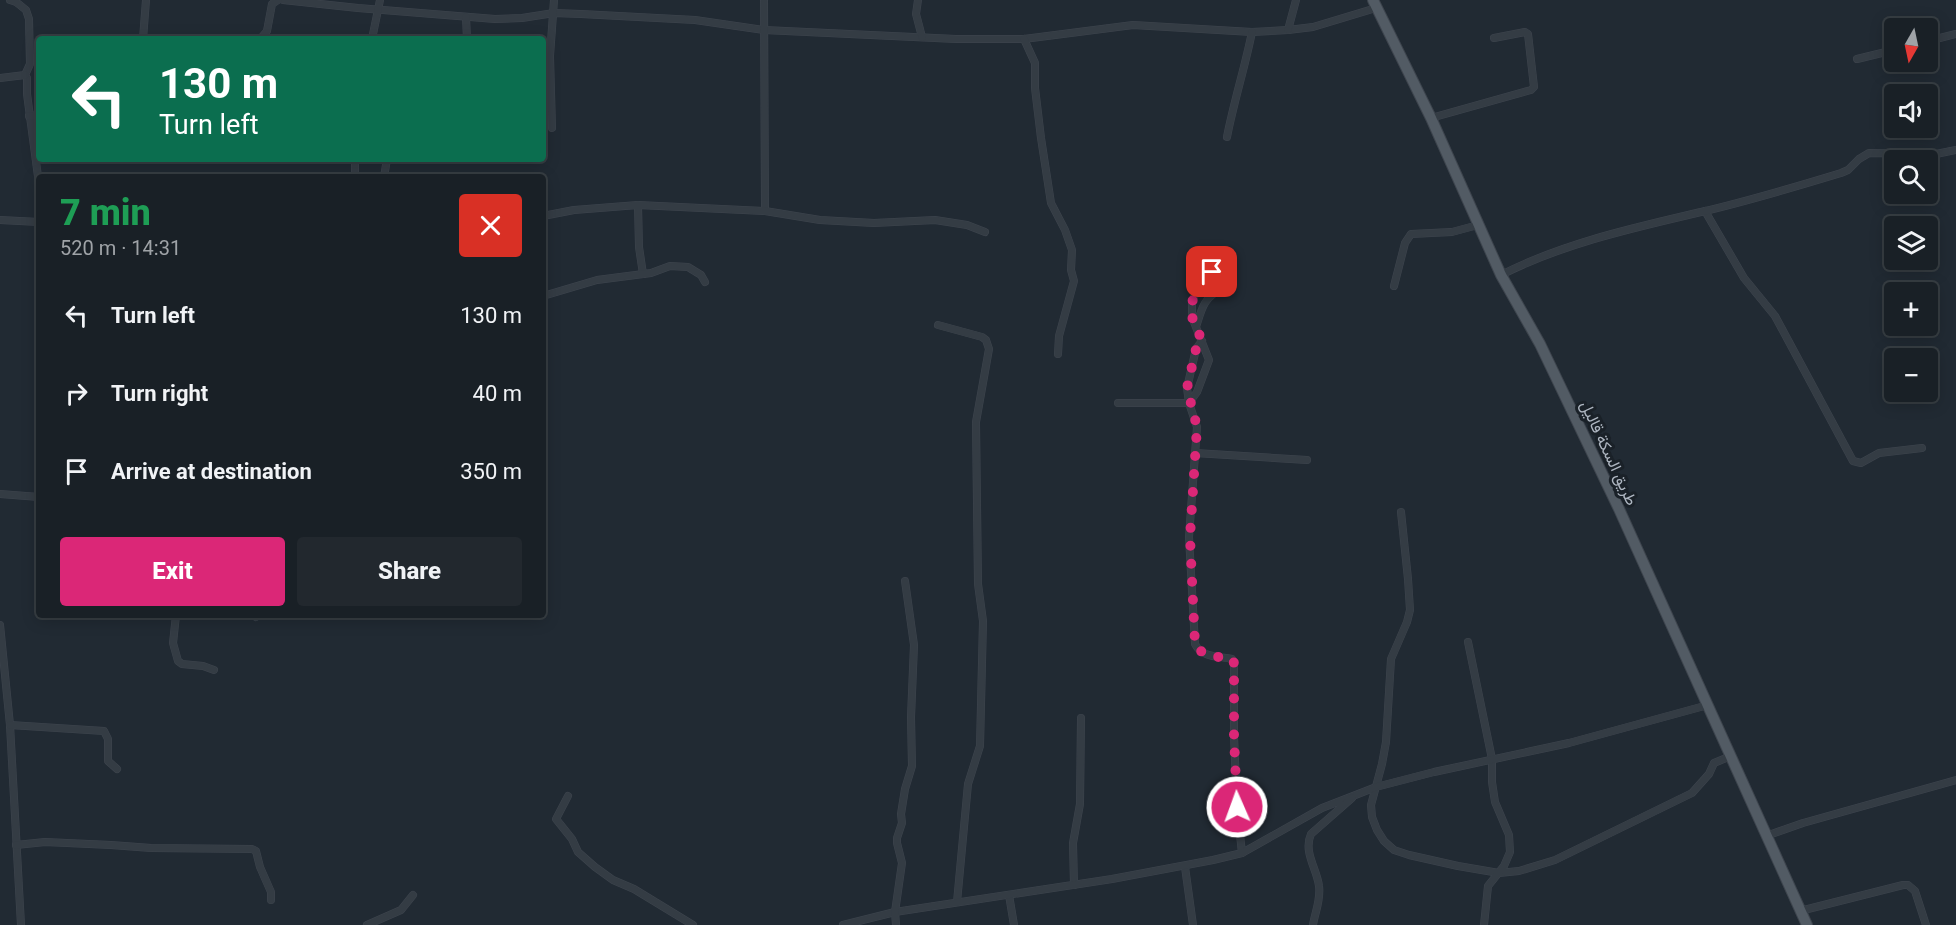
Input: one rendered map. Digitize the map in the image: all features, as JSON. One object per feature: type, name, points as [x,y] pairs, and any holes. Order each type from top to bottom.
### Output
[{"type":"main road","name":"طريق السكة قاليل","points":[[1375,4],[1431,118],[1501,275],[1550,365],[1619,509],[1807,925]]},
{"type":"street","points":[[10,0],[26,10],[29,19],[30,64],[25,75],[38,174]]},
{"type":"street","points":[[143,36],[146,0]]},
{"type":"street","points":[[263,36],[267,31],[272,4],[281,0],[495,19],[554,13],[695,20],[764,30],[956,39],[1024,39],[1133,25],[1252,32],[1288,30],[1313,27],[1375,4]]},
{"type":"street","points":[[373,36],[380,0]]},
{"type":"street","points":[[552,128],[550,56],[554,0]]},
{"type":"street","points":[[764,0],[765,211]]},
{"type":"street","points":[[918,0],[916,14],[922,37]]},
{"type":"street","points":[[1288,30],[1296,0]]},
{"type":"street","points":[[466,17],[467,36]]},
{"type":"street","points":[[1227,137],[1252,32]]},
{"type":"street","points":[[1431,118],[1531,90],[1534,87],[1528,34],[1525,32],[1494,38]]},
{"type":"street","points":[[1938,38],[1956,34]]},
{"type":"street","points":[[1024,39],[1035,63],[1039,128],[1051,203],[1072,250],[1071,270],[1074,281],[1059,336],[1058,354]]},
{"type":"street","points":[[1857,59],[1884,52]]},
{"type":"street","points":[[30,53],[36,53]]},
{"type":"street","points":[[0,78],[25,75]]},
{"type":"street","points":[[29,116],[36,115]]},
{"type":"street","points":[[1501,275],[1554,252],[1594,239],[1759,198],[1841,173],[1869,153],[1935,153],[1956,150]]},
{"type":"street","points":[[638,205],[639,247],[643,274]]},
{"type":"street","points":[[546,215],[574,210],[638,205],[765,211],[820,220],[863,222],[934,220],[967,225],[985,231]]},
{"type":"street","points":[[1705,211],[1744,278],[1775,316],[1853,461],[1861,463],[1879,453],[1922,448]]},
{"type":"street","points":[[0,220],[36,222]]},
{"type":"street","points":[[1395,286],[1405,243],[1411,234],[1452,232],[1478,225]]},
{"type":"street","points":[[546,295],[597,280],[643,274],[679,265],[696,271],[705,282]]},
{"type":"street","points":[[1190,403],[1197,392],[1209,360],[1192,317],[1192,302],[1202,278],[1212,272],[1223,280],[1221,290],[1212,293],[1203,305],[1196,327]]},
{"type":"street","points":[[938,326],[982,336],[989,349],[976,422],[978,584],[983,621],[980,746],[968,784],[957,902]]},
{"type":"street","points":[[1202,341],[1196,349],[1187,388],[1197,427],[1190,537],[1194,634],[1198,649],[1204,654],[1232,659],[1234,663],[1235,771],[1242,853]]},
{"type":"street","points":[[1193,365],[1209,360]]},
{"type":"street","points":[[1118,403],[1190,403]]},
{"type":"street","points":[[1195,453],[1307,460]]},
{"type":"street","points":[[0,494],[36,497]]},
{"type":"street","points":[[1401,512],[1410,610],[1391,659],[1386,742],[1371,805],[1372,817],[1377,830],[1394,850],[1458,866],[1499,873],[1519,871],[1555,860],[1692,793],[1702,784],[1714,763],[1731,756]]},
{"type":"street","points":[[896,925],[895,912],[902,863],[897,838],[902,824],[905,789],[912,766],[911,717],[914,645],[904,581]]},
{"type":"street","points":[[176,618],[173,643],[178,661],[182,664],[203,666],[214,670]]},
{"type":"street","points":[[0,625],[10,725],[21,925]]},
{"type":"street","points":[[1468,642],[1492,759],[1492,782],[1496,802],[1509,835],[1510,852],[1504,866],[1488,886],[1484,925]]},
{"type":"street","points":[[843,925],[895,912],[1185,867],[1242,853],[1322,808],[1376,787],[1569,743],[1708,705]]},
{"type":"street","points":[[1074,885],[1073,843],[1080,804],[1081,718]]},
{"type":"street","points":[[10,725],[104,731],[108,739],[108,762],[117,769]]},
{"type":"street","points":[[1766,836],[1897,795],[1956,780]]},
{"type":"street","points":[[1313,925],[1320,895],[1310,858],[1309,840],[1316,830],[1359,793]]},
{"type":"street","points":[[568,796],[556,819],[572,839],[578,852],[613,880],[634,889],[693,925]]},
{"type":"street","points":[[16,845],[45,842],[152,848],[252,849],[256,851],[271,892],[271,900]]},
{"type":"street","points":[[1185,867],[1193,925]]},
{"type":"street","points":[[1800,911],[1908,885],[1915,891],[1926,925]]},
{"type":"street","points":[[367,925],[401,910],[413,895]]},
{"type":"street","points":[[1009,895],[1014,925]]},
{"type":"route","points":[[1212,272],[1202,278],[1192,302],[1192,317],[1202,341],[1196,349],[1187,388],[1197,427],[1190,558],[1195,644],[1204,654],[1232,659],[1234,663],[1237,807]]}]
